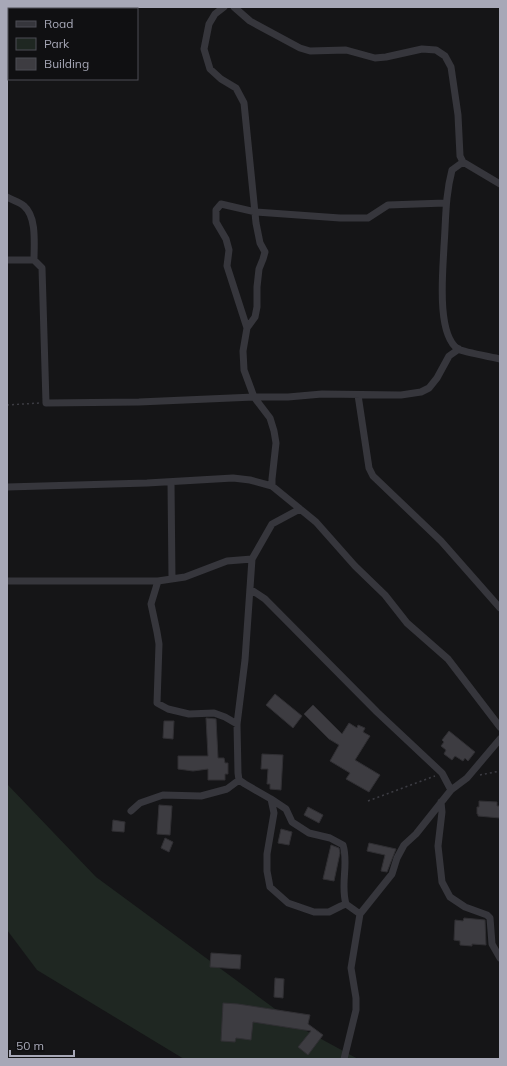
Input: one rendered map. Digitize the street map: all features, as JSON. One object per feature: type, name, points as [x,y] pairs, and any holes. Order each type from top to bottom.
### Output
[{"type":"street","points":[[224,7],[215,14],[209,24],[204,49],[210,69],[220,79],[236,88],[244,103],[247,124],[248,151],[252,174],[253,198],[260,243],[264,252],[264,259],[259,269],[255,317],[247,328],[243,351],[244,370],[254,397],[270,418],[274,431],[276,443],[272,486]]},
{"type":"street","points":[[234,7],[250,21],[300,48],[310,51],[346,50],[375,58],[422,49],[436,50],[445,56],[451,67],[458,115],[460,156],[463,162],[500,184]]},
{"type":"street","points":[[463,162],[452,170],[445,203],[442,295],[445,324],[448,336],[459,349],[500,359]]},
{"type":"street","points":[[7,197],[25,207],[30,217],[34,231],[34,260]]},
{"type":"street","points":[[247,328],[227,266],[229,250],[226,239],[216,222],[216,210],[221,204],[256,212],[340,218],[368,218],[388,205],[445,203]]},
{"type":"street","points":[[7,260],[34,260],[42,268],[46,403],[139,402],[288,397],[322,394],[401,395],[421,392],[429,388],[437,378],[449,356],[459,349]]},
{"type":"street","points":[[358,395],[369,468],[373,476],[441,541],[500,608]]},
{"type":"street","points":[[7,487],[147,484],[233,478],[250,480],[272,486],[316,522],[355,566],[385,595],[407,623],[448,659],[500,727]]},
{"type":"street","points":[[171,482],[172,579]]},
{"type":"street","points":[[300,509],[272,524],[252,559],[245,660],[237,724],[238,772],[240,780],[286,809],[292,822],[309,833],[330,838],[343,845],[345,852],[344,896],[346,904],[360,914]]},
{"type":"street","points":[[7,581],[158,581],[185,577],[227,561],[252,559]]},
{"type":"street","points":[[158,581],[151,604],[158,644],[157,702],[168,709],[189,714],[214,713],[226,717],[237,724]]},
{"type":"street","points":[[250,588],[265,599],[377,712],[442,773],[451,790]]},
{"type":"street","points":[[344,1059],[356,1010],[356,998],[351,968],[360,914],[392,874],[397,858],[404,845],[416,834],[451,790],[467,778],[500,739]]},
{"type":"street","points":[[131,811],[140,803],[163,795],[201,796],[227,789],[240,780]]},
{"type":"street","points":[[271,799],[274,813],[267,854],[267,871],[270,887],[288,903],[314,912],[329,912],[346,904]]},
{"type":"street","points":[[441,802],[442,812],[438,846],[442,882],[450,898],[464,907],[487,915],[490,918],[492,944],[498,957],[500,958]]},
{"type":"path","points":[[7,405],[46,403]]},
{"type":"path","points":[[480,775],[500,771]]},
{"type":"path","points":[[368,801],[442,773]]},
{"type":"green space","points":[[7,784],[96,877],[301,1028],[358,1059],[184,1059],[37,970],[7,930]]},
{"type":"building","points":[[275,694],[302,716],[293,728],[266,705]]},
{"type":"building","points":[[313,705],[342,734],[349,723],[357,728],[358,725],[365,728],[363,732],[370,736],[355,760],[380,775],[369,792],[346,779],[350,773],[330,761],[339,745],[329,739],[304,714]]},
{"type":"building","points":[[206,718],[216,719],[218,758],[224,758],[225,763],[228,763],[228,774],[225,774],[225,780],[208,780],[208,769],[193,771],[178,769],[178,756],[208,756]]},
{"type":"building","points":[[164,721],[174,721],[173,739],[163,738]]},
{"type":"building","points":[[449,731],[475,752],[468,761],[465,758],[463,761],[455,756],[452,760],[444,754],[446,750],[441,746],[444,742],[442,740]]},
{"type":"building","points":[[262,754],[283,755],[281,790],[270,789],[270,784],[267,784],[268,769],[261,769]]},
{"type":"building","points":[[479,801],[497,802],[497,806],[500,806],[500,818],[478,816],[477,807],[479,807]]},
{"type":"building","points":[[159,805],[172,806],[170,835],[157,834]]},
{"type":"building","points":[[308,807],[323,815],[319,823],[304,815]]},
{"type":"building","points":[[113,820],[125,822],[124,832],[112,831]]},
{"type":"building","points":[[281,829],[292,832],[289,845],[278,843]]},
{"type":"building","points":[[165,838],[173,842],[169,852],[161,848]]},
{"type":"building","points":[[369,843],[396,849],[387,872],[381,871],[385,855],[367,851]]},
{"type":"building","points":[[331,845],[339,848],[340,853],[334,881],[323,879]]},
{"type":"building","points":[[464,918],[485,920],[486,945],[460,945],[460,941],[454,940],[455,920],[463,921]]},
{"type":"building","points":[[211,953],[241,955],[240,969],[210,967]]},
{"type":"building","points":[[275,978],[284,979],[283,998],[274,997]]},
{"type":"building","points":[[223,1003],[310,1015],[308,1024],[323,1035],[308,1055],[298,1047],[311,1031],[253,1022],[251,1040],[236,1038],[235,1042],[221,1041]]}]
